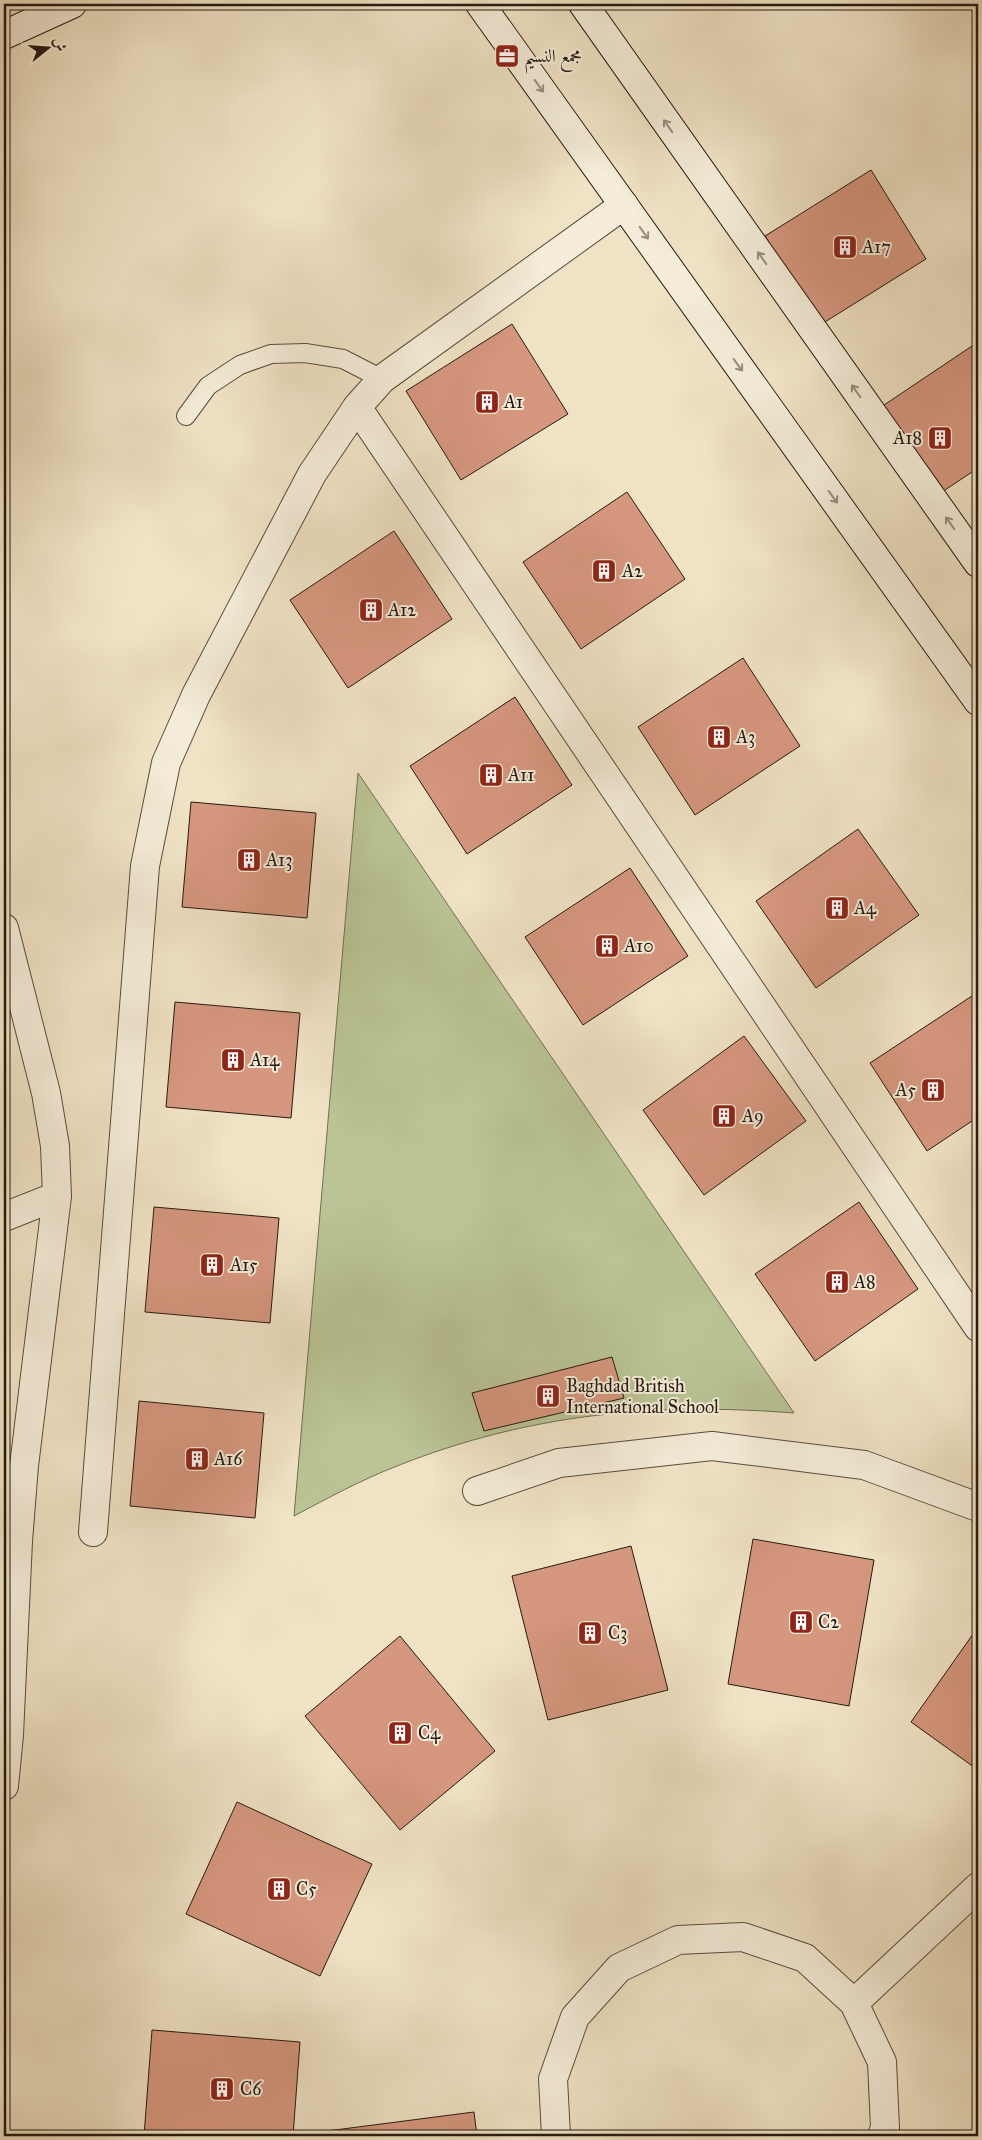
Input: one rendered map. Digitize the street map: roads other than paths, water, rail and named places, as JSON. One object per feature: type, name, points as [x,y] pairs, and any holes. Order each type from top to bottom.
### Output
[{"type":"street","points":[[4,35],[72,4]]},
{"type":"street","points":[[480,4],[978,701]]},
{"type":"street","points":[[583,4],[978,563]]},
{"type":"street","points":[[93,1532],[145,866],[166,763],[196,695],[312,474],[357,407],[382,379],[624,206]]},
{"type":"street","points":[[357,407],[978,1327]]},
{"type":"street","points":[[4,934],[46,1093],[55,1146],[56,1196],[14,1471],[18,1541],[4,1786]]},
{"type":"street","points":[[4,1217],[56,1196]]},
{"type":"street","points":[[477,1491],[559,1463],[712,1446],[864,1465],[978,1507]]},
{"type":"street","points":[[854,2003],[978,1887]]},
{"type":"street","points":[[556,2136],[553,2079],[575,2017],[619,1968],[678,1940],[743,1937],[805,1958],[854,2003],[882,2062],[885,2128],[882,2136]]},
{"type":"lane","points":[[186,416],[208,386],[240,365],[270,354],[305,353],[343,359],[382,379]]},
{"type":"place","name":"مجمع النسيم","points":[[507,56]]},
{"type":"place","name":"A17","points":[[845,247]]},
{"type":"place","name":"A1","points":[[487,402]]},
{"type":"place","name":"A18","points":[[940,438]]},
{"type":"place","name":"A2","points":[[604,571]]},
{"type":"place","name":"A12","points":[[371,610]]},
{"type":"place","name":"A3","points":[[719,737]]},
{"type":"place","name":"A11","points":[[491,775]]},
{"type":"place","name":"A13","points":[[249,860]]},
{"type":"place","name":"A4","points":[[837,908]]},
{"type":"place","name":"A10","points":[[607,946]]},
{"type":"place","name":"A14","points":[[233,1060]]},
{"type":"place","name":"A5","points":[[933,1090]]},
{"type":"place","name":"A9","points":[[724,1116]]},
{"type":"place","name":"A15","points":[[212,1265]]},
{"type":"place","name":"A8","points":[[837,1282]]},
{"type":"place","name":"Baghdad British International School","points":[[548,1396]]},
{"type":"place","name":"A16","points":[[197,1459]]},
{"type":"place","name":"C2","points":[[801,1622]]},
{"type":"place","name":"C3","points":[[590,1633]]},
{"type":"place","name":"C4","points":[[400,1733]]},
{"type":"place","name":"C5","points":[[279,1889]]},
{"type":"place","name":"C6","points":[[222,2089]]}]
